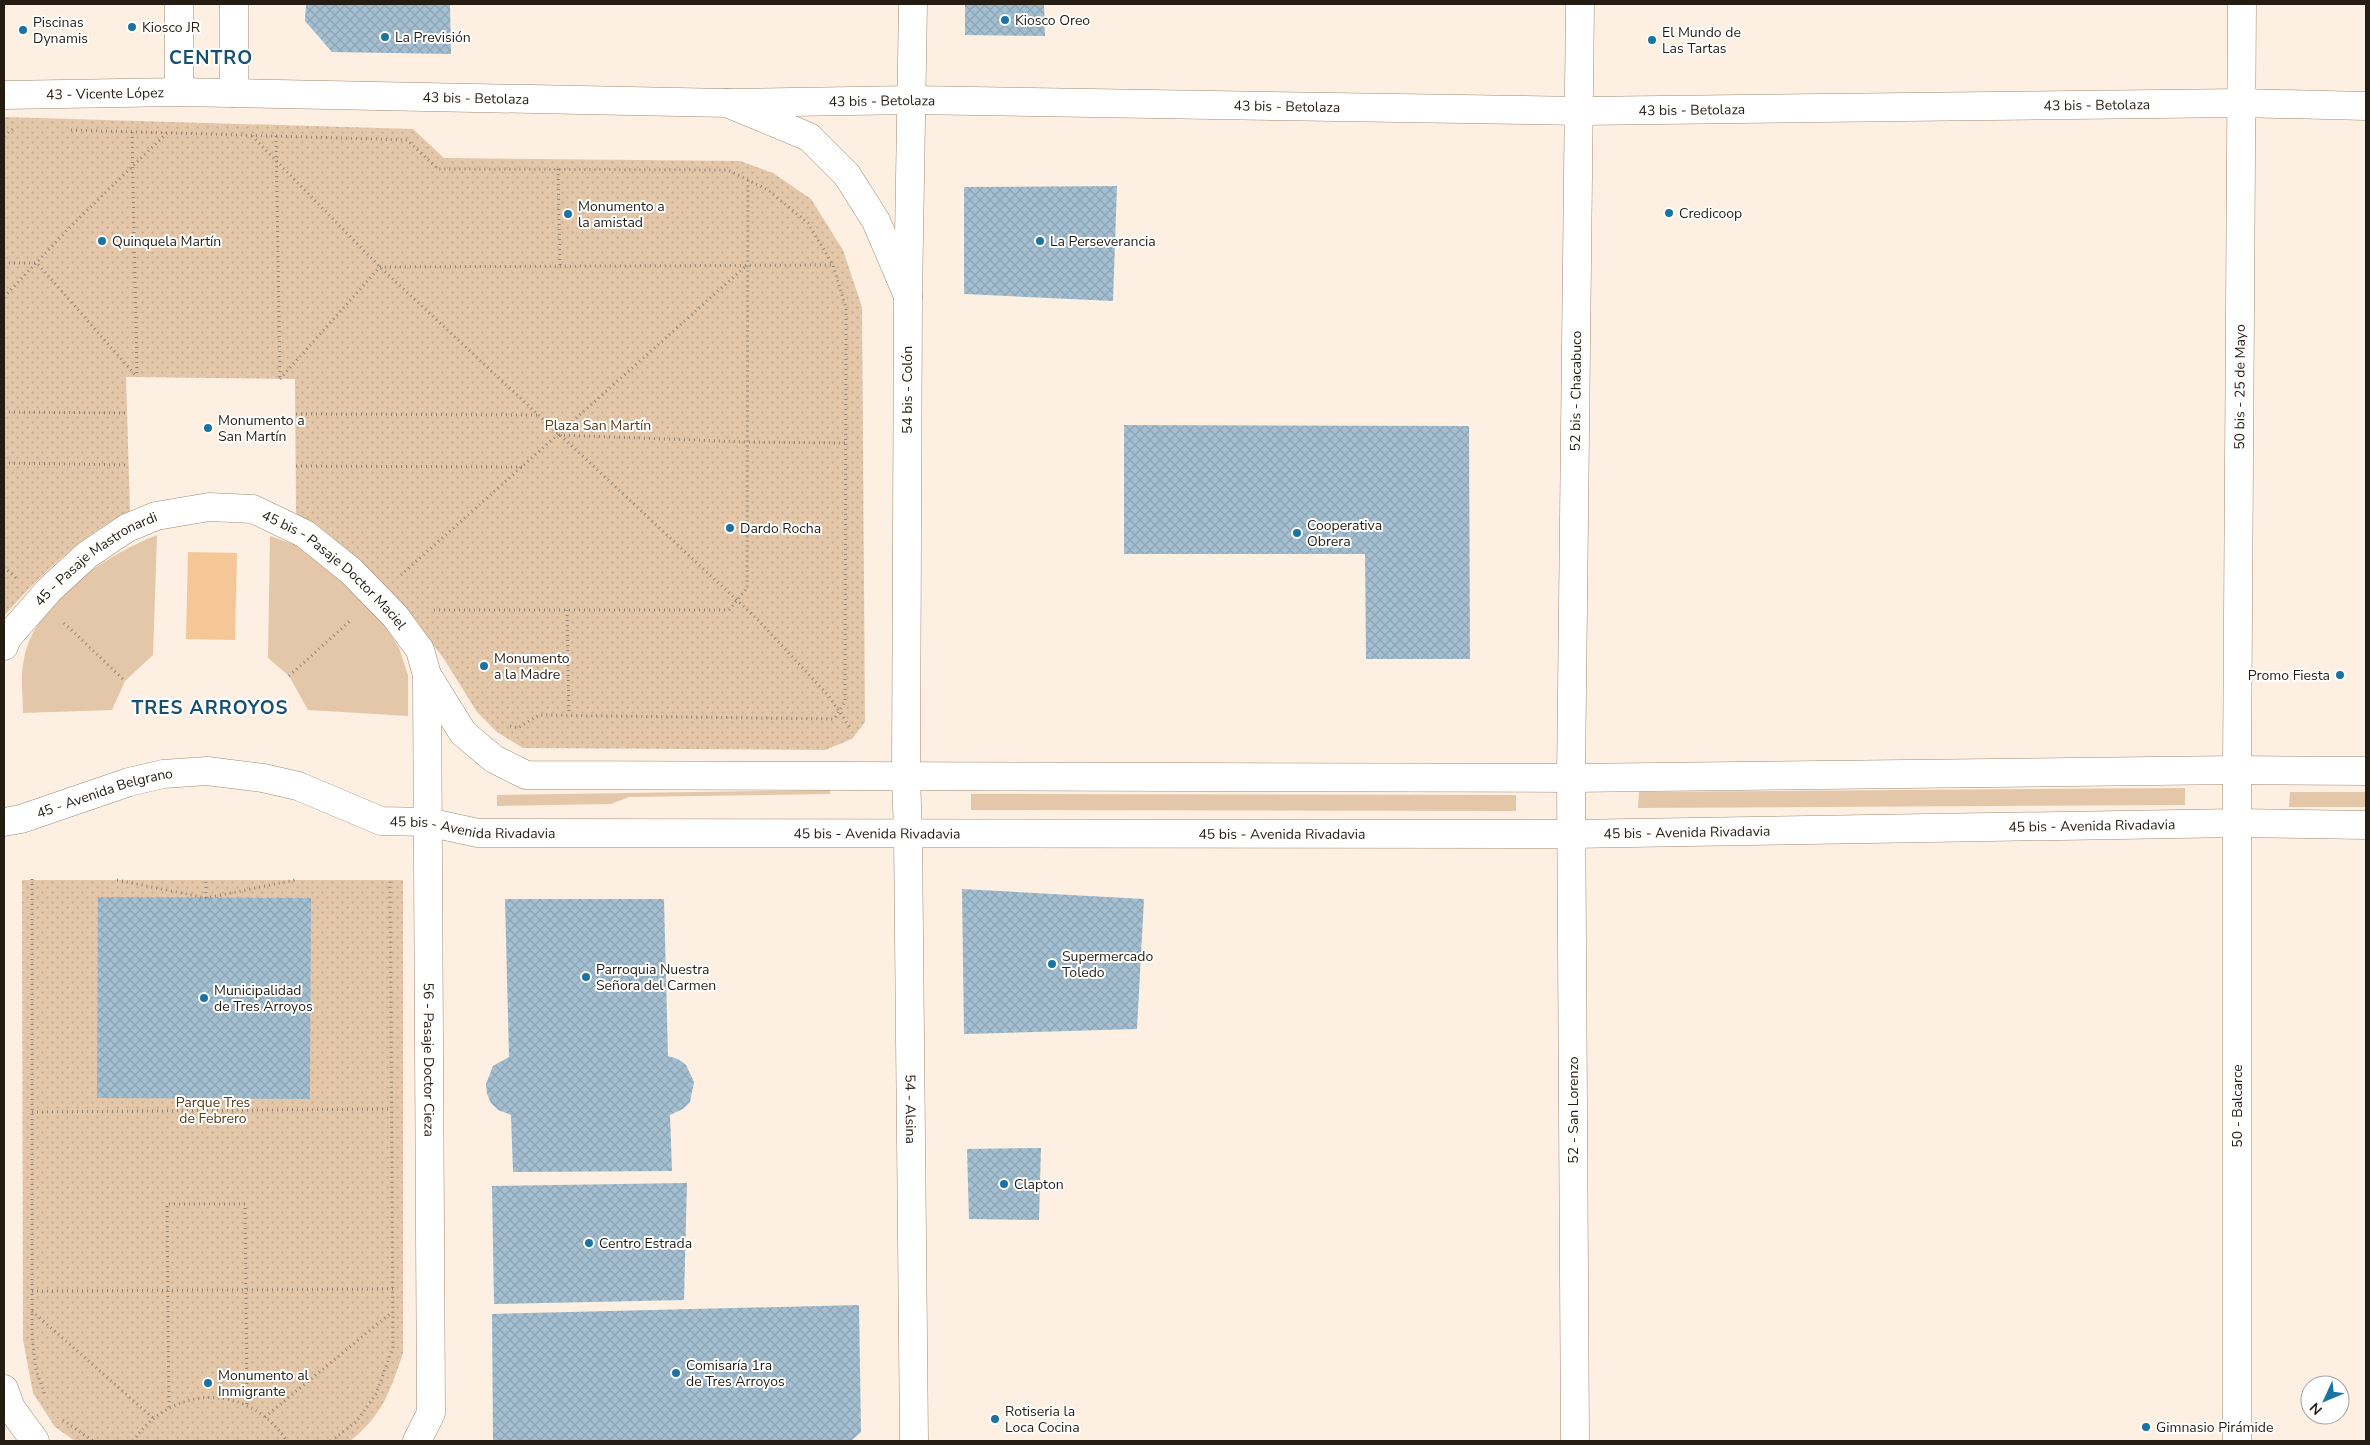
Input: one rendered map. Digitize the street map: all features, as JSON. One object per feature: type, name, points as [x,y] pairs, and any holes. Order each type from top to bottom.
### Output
[{"type":"main road","points":[[179,92],[180,4]]},
{"type":"main road","points":[[234,4],[234,93]]},
{"type":"main road","name":"54 bis - Colón","points":[[906,776],[908,296],[912,4]]},
{"type":"main road","name":"52 bis - Chacabuco","points":[[1571,778],[1581,111],[1580,4]]},
{"type":"main road","name":"50 bis - 25 de Mayo","points":[[2237,770],[2242,4]]},
{"type":"main road","name":"43 - Vicente López","points":[[4,94],[207,93]]},
{"type":"main road","name":"43 bis - Betolaza","points":[[207,93],[727,103],[912,100],[1581,111],[2240,103],[2366,106]]},
{"type":"main road","points":[[727,103],[809,137],[843,172],[876,221],[908,296]]},
{"type":"main road","name":"45 - Pasaje Mastronardi","points":[[4,646],[7,638],[48,590],[88,555],[127,528],[156,516],[209,507]]},
{"type":"main road","name":"45 bis - Pasaje Doctor Maciel","points":[[209,507],[254,509],[305,534],[351,571],[395,616],[420,650],[427,675]]},
{"type":"main road","points":[[427,675],[464,733],[494,759],[526,775],[1571,778],[2366,770]]},
{"type":"main road","name":"56 - Pasaje Doctor Cieza","points":[[417,1441],[422,1435],[431,1413],[427,675]]},
{"type":"main road","name":"50 - Balcarce","points":[[2237,770],[2237,1441]]},
{"type":"main road","name":"45 bis - Avenida Rivadavia","points":[[207,771],[263,778],[298,786],[381,820],[427,822],[478,833],[1571,834],[2237,824],[2366,826]]},
{"type":"main road","name":"45 - Avenida Belgrano","points":[[4,822],[21,819],[129,782],[164,774],[207,771]]},
{"type":"main road","name":"54 - Alsina","points":[[906,776],[914,1441]]},
{"type":"main road","name":"52 - San Lorenzo","points":[[1571,778],[1574,1441]]},
{"type":"main road","points":[[4,1389],[12,1408],[35,1441]]},
{"type":"path","points":[[4,136],[13,128],[23,129]]},
{"type":"path","points":[[63,130],[407,140],[438,169],[728,170],[768,190],[808,223],[833,265],[846,308],[845,702],[839,712],[834,719],[539,715],[518,728],[506,724]]},
{"type":"path","points":[[4,262],[37,263],[137,377],[132,132]]},
{"type":"path","points":[[4,297],[167,133]]},
{"type":"path","points":[[252,136],[380,267],[737,600],[828,695],[852,729]]},
{"type":"path","points":[[276,136],[280,379],[380,267],[833,265]]},
{"type":"path","points":[[558,169],[560,266]]},
{"type":"path","points":[[428,610],[729,610],[747,588],[748,180]]},
{"type":"path","points":[[400,576],[747,265]]},
{"type":"path","points":[[4,412],[127,413]]},
{"type":"path","points":[[296,414],[540,415]]},
{"type":"path","points":[[558,435],[747,442],[846,443]]},
{"type":"path","points":[[4,463],[129,465]]},
{"type":"path","points":[[296,466],[522,467]]},
{"type":"path","points":[[4,567],[22,584]]},
{"type":"path","points":[[567,610],[569,715]]},
{"type":"path","points":[[289,676],[354,618]]},
{"type":"path","points":[[63,622],[125,681]]},
{"type":"path","points":[[32,879],[32,1336],[36,1370],[46,1396]]},
{"type":"path","points":[[117,880],[206,898],[295,880]]},
{"type":"path","points":[[206,880],[206,898]]},
{"type":"path","points":[[331,1441],[356,1422],[376,1394],[393,1347],[390,880]]},
{"type":"path","points":[[32,1112],[391,1109]]},
{"type":"path","points":[[169,1407],[167,1204],[246,1204],[247,1405]]},
{"type":"path","points":[[32,1291],[392,1289]]},
{"type":"path","points":[[32,1311],[153,1418]]},
{"type":"path","points":[[266,1417],[392,1312]]},
{"type":"path","points":[[133,1441],[145,1424],[169,1407],[196,1398],[226,1398],[247,1405],[266,1417],[276,1426],[287,1441]]},
{"type":"path","points":[[61,1419],[93,1441]]},
{"type":"green space","name":"Plaza San Martín","points":[[4,117],[413,129],[444,158],[740,161],[773,173],[811,199],[843,250],[862,307],[865,722],[852,739],[825,750],[523,748],[497,732],[477,712],[444,659],[411,615],[371,571],[320,529],[296,514],[295,379],[126,377],[130,511],[94,532],[62,557],[32,585],[4,616]]},
{"type":"green space","points":[[157,535],[153,655],[125,681],[112,710],[23,713],[22,678],[24,659],[31,638],[42,618],[75,583],[95,568],[116,555]]},
{"type":"green space","points":[[270,536],[298,546],[345,583],[382,620],[399,648],[408,675],[408,716],[308,710],[289,676],[268,658]]},
{"type":"green space","points":[[2185,788],[2185,805],[1638,808],[1639,792]]},
{"type":"green space","points":[[830,790],[830,794],[629,797],[611,804],[497,806],[497,795]]},
{"type":"green space","points":[[2290,792],[2366,792],[2366,807],[2289,807]]},
{"type":"green space","points":[[971,794],[1516,795],[1516,811],[971,810]]},
{"type":"green space","name":"Parque Tres de Febrero","points":[[22,880],[403,880],[403,1353],[389,1391],[378,1412],[350,1441],[75,1441],[55,1427],[33,1393],[23,1340]]},
{"type":"shaded area","points":[[188,552],[237,553],[235,640],[186,639]]},
{"type":"building","name":"La Previsión","points":[[306,4],[450,4],[451,54],[332,52],[305,21]]},
{"type":"building","name":"Kiosco Oreo","points":[[965,4],[1044,4],[1045,36],[965,35]]},
{"type":"building","name":"La Perseverancia","points":[[1117,186],[1113,301],[964,294],[964,187]]},
{"type":"building","name":"Cooperativa Obrera","points":[[1124,425],[1469,426],[1470,659],[1366,659],[1365,554],[1124,554]]},
{"type":"building","name":"Supermercado Toledo","points":[[962,889],[1144,899],[1137,1029],[964,1034]]},
{"type":"building","name":"Municipalidad de Tres Arroyos","points":[[98,897],[311,898],[310,1099],[97,1098]]},
{"type":"building","name":"Parroquia Nuestra Señora del Carmen","points":[[505,899],[664,899],[668,1056],[678,1059],[686,1065],[694,1082],[690,1102],[683,1109],[670,1115],[672,1171],[513,1172],[511,1115],[498,1110],[491,1103],[487,1094],[486,1084],[493,1066],[509,1057]]},
{"type":"building","name":"Clapton","points":[[1041,1148],[1039,1220],[969,1219],[967,1149]]},
{"type":"building","name":"Centro Estrada","points":[[687,1183],[684,1300],[494,1304],[492,1186]]},
{"type":"building","name":"Comisaría 1ra de Tres Arroyos","points":[[859,1305],[861,1432],[851,1441],[493,1441],[492,1314]]},
{"type":"place","name":"Kiosco Oreo","points":[[1005,20]]},
{"type":"place","name":"Kiosco JR","points":[[132,27]]},
{"type":"place","name":"Piscinas Dynamis","points":[[23,30]]},
{"type":"place","name":"La Previsión","points":[[385,37]]},
{"type":"place","name":"El Mundo de Las Tartas","points":[[1652,40]]},
{"type":"place","name":"Credicoop","points":[[1669,213]]},
{"type":"place","name":"Monumento a la amistad","points":[[568,214]]},
{"type":"place","name":"Quinquela Martín","points":[[102,241]]},
{"type":"place","name":"La Perseverancia","points":[[1040,241]]},
{"type":"place","name":"Monumento a San Martín","points":[[208,428]]},
{"type":"place","name":"Dardo Rocha","points":[[730,528]]},
{"type":"place","name":"Cooperativa Obrera","points":[[1297,533]]},
{"type":"place","name":"Monumento a la Madre","points":[[484,666]]},
{"type":"place","name":"Promo Fiesta","points":[[2340,675]]},
{"type":"place","name":"Supermercado Toledo","points":[[1052,964]]},
{"type":"place","name":"Parroquia Nuestra Señora del Carmen","points":[[586,977]]},
{"type":"place","name":"Municipalidad de Tres Arroyos","points":[[204,998]]},
{"type":"place","name":"Clapton","points":[[1004,1184]]},
{"type":"place","name":"Centro Estrada","points":[[589,1243]]},
{"type":"place","name":"Comisaría 1ra de Tres Arroyos","points":[[676,1373]]},
{"type":"place","name":"Monumento al Inmigrante","points":[[208,1383]]},
{"type":"place","name":"Rotiseria la Loca Cocina","points":[[995,1419]]},
{"type":"place","name":"Gimnasio Pirámide","points":[[2146,1427]]},
{"type":"district","name":"CENTRO","points":[[211,57]]},
{"type":"district","name":"TRES ARROYOS","points":[[210,707]]}]
